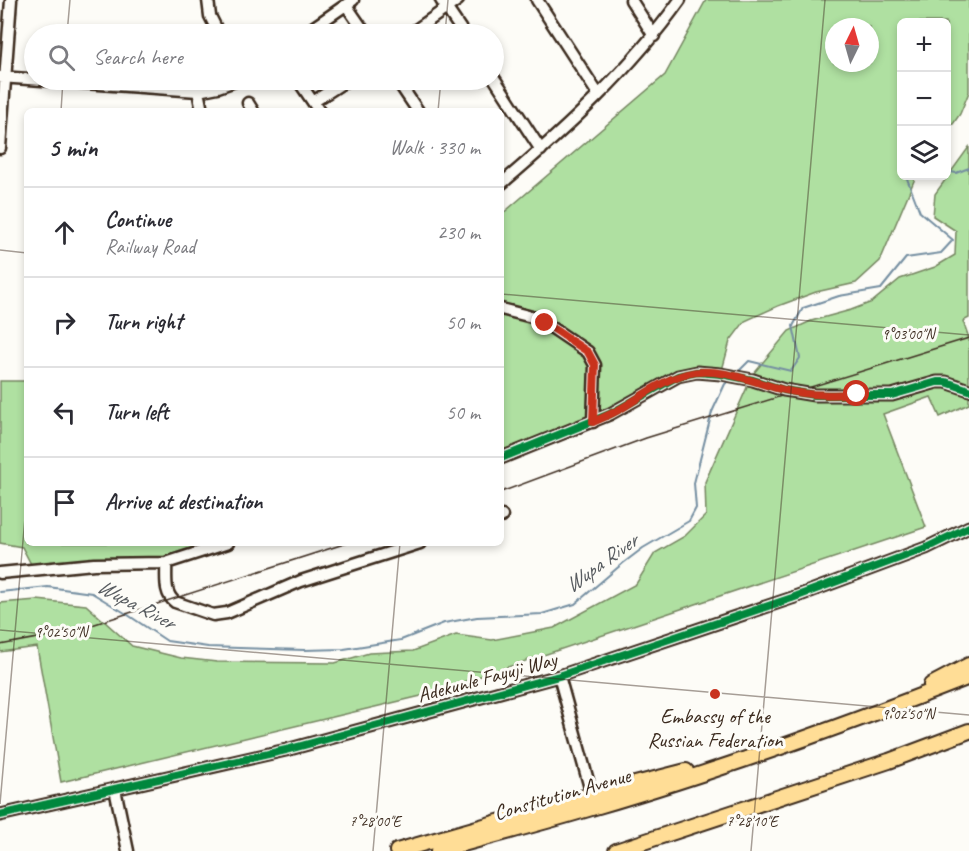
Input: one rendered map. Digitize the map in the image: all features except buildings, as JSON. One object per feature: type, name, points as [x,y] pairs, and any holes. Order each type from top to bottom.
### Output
[{"type":"main road","points":[[896,705],[969,664]]},
{"type":"main road","name":"Constitution Avenue","points":[[438,851],[596,807],[715,769],[969,677]]},
{"type":"main road","points":[[616,851],[889,761],[967,732]]},
{"type":"main road","points":[[397,851],[675,772],[715,769]]},
{"type":"main road","points":[[638,851],[702,822]]},
{"type":"street","points":[[0,147],[3,77],[11,0]]},
{"type":"street","points":[[208,0],[210,16],[214,24]]},
{"type":"street","points":[[421,24],[444,4],[458,0]]},
{"type":"street","points":[[537,0],[598,94]]},
{"type":"street","points":[[631,0],[654,36]]},
{"type":"street","points":[[504,181],[541,150],[598,94],[654,36],[680,0]]},
{"type":"street","points":[[318,24],[349,2],[361,24]]},
{"type":"street","points":[[444,4],[457,24]]},
{"type":"street","points":[[3,77],[24,79]]},
{"type":"street","points":[[184,90],[203,90]]},
{"type":"street","points":[[305,90],[316,107],[336,90]]},
{"type":"street","points":[[404,90],[416,108]]},
{"type":"street","points":[[502,90],[541,150]]},
{"type":"street","points":[[198,91],[201,108]]},
{"type":"street","points":[[504,310],[545,323],[588,352],[595,365],[593,422]]},
{"type":"street","points":[[504,457],[593,422],[678,376],[697,372],[753,380],[784,390],[814,395],[892,395],[937,382],[946,382],[969,390]]},
{"type":"street","name":"Adekunle Fayuji Way","points":[[0,814],[286,750],[559,676],[792,598],[926,548],[969,526]]},
{"type":"street","points":[[0,573],[94,564],[166,562],[218,546]]},
{"type":"street","points":[[166,562],[167,594],[171,599],[213,615],[219,615],[247,606],[301,581],[411,546]]},
{"type":"street","points":[[559,676],[592,795]]},
{"type":"street","points":[[115,789],[128,851]]},
{"type":"green space","points":[[706,0],[969,0],[969,92],[960,114],[951,125],[951,18],[897,18],[897,180],[914,180],[880,261],[856,283],[816,292],[745,321],[730,341],[721,374],[697,372],[504,457],[504,212],[665,75]]},
{"type":"green space","points":[[969,147],[969,318],[963,321],[969,338],[969,404],[940,417],[931,397],[883,414],[926,527],[421,696],[61,782],[37,647],[0,652],[0,603],[37,600],[86,605],[132,646],[181,658],[217,662],[335,663],[369,653],[413,651],[456,635],[492,640],[554,628],[636,584],[655,553],[685,536],[706,515],[705,482],[753,374],[789,331],[811,321],[872,302],[900,279],[935,267],[955,255],[956,231],[933,216],[935,194],[945,180],[951,180],[951,172]]},
{"type":"green space","points":[[0,381],[24,381],[24,546],[219,546],[166,563],[34,570],[22,547],[0,543]]},
{"type":"waterway","name":"Wupa River","points":[[951,172],[956,173],[969,168]]},
{"type":"waterway","name":"Wupa River","points":[[737,373],[749,361],[791,371],[800,358],[793,326],[803,308],[839,296],[881,289],[906,258],[941,253],[953,240],[920,212],[908,180]]},
{"type":"waterway","name":"Wupa River","points":[[0,592],[48,587],[92,593],[167,641],[208,647],[344,649],[401,640],[444,623],[477,617],[542,614],[575,604],[643,548],[689,521],[696,508],[694,483],[712,412],[725,384],[729,381]]},
{"type":"tram line","points":[[504,491],[646,438],[969,338]]},
{"type":"tram line","points":[[0,645],[70,632],[338,546]]},
{"type":"cycle path","points":[[504,457],[610,414],[678,376],[697,372],[753,380],[784,390],[814,395],[892,395],[937,382],[946,382],[969,390]]},
{"type":"cycle path","points":[[0,815],[286,750],[559,676],[792,598],[926,548],[969,527]]},
{"type":"place","name":"Embassy of the Russian Federation","points":[[715,694]]},
{"type":"route","points":[[545,323],[592,357],[595,365],[593,422],[678,376],[697,372],[753,380],[784,390],[814,395],[857,394]]}]
